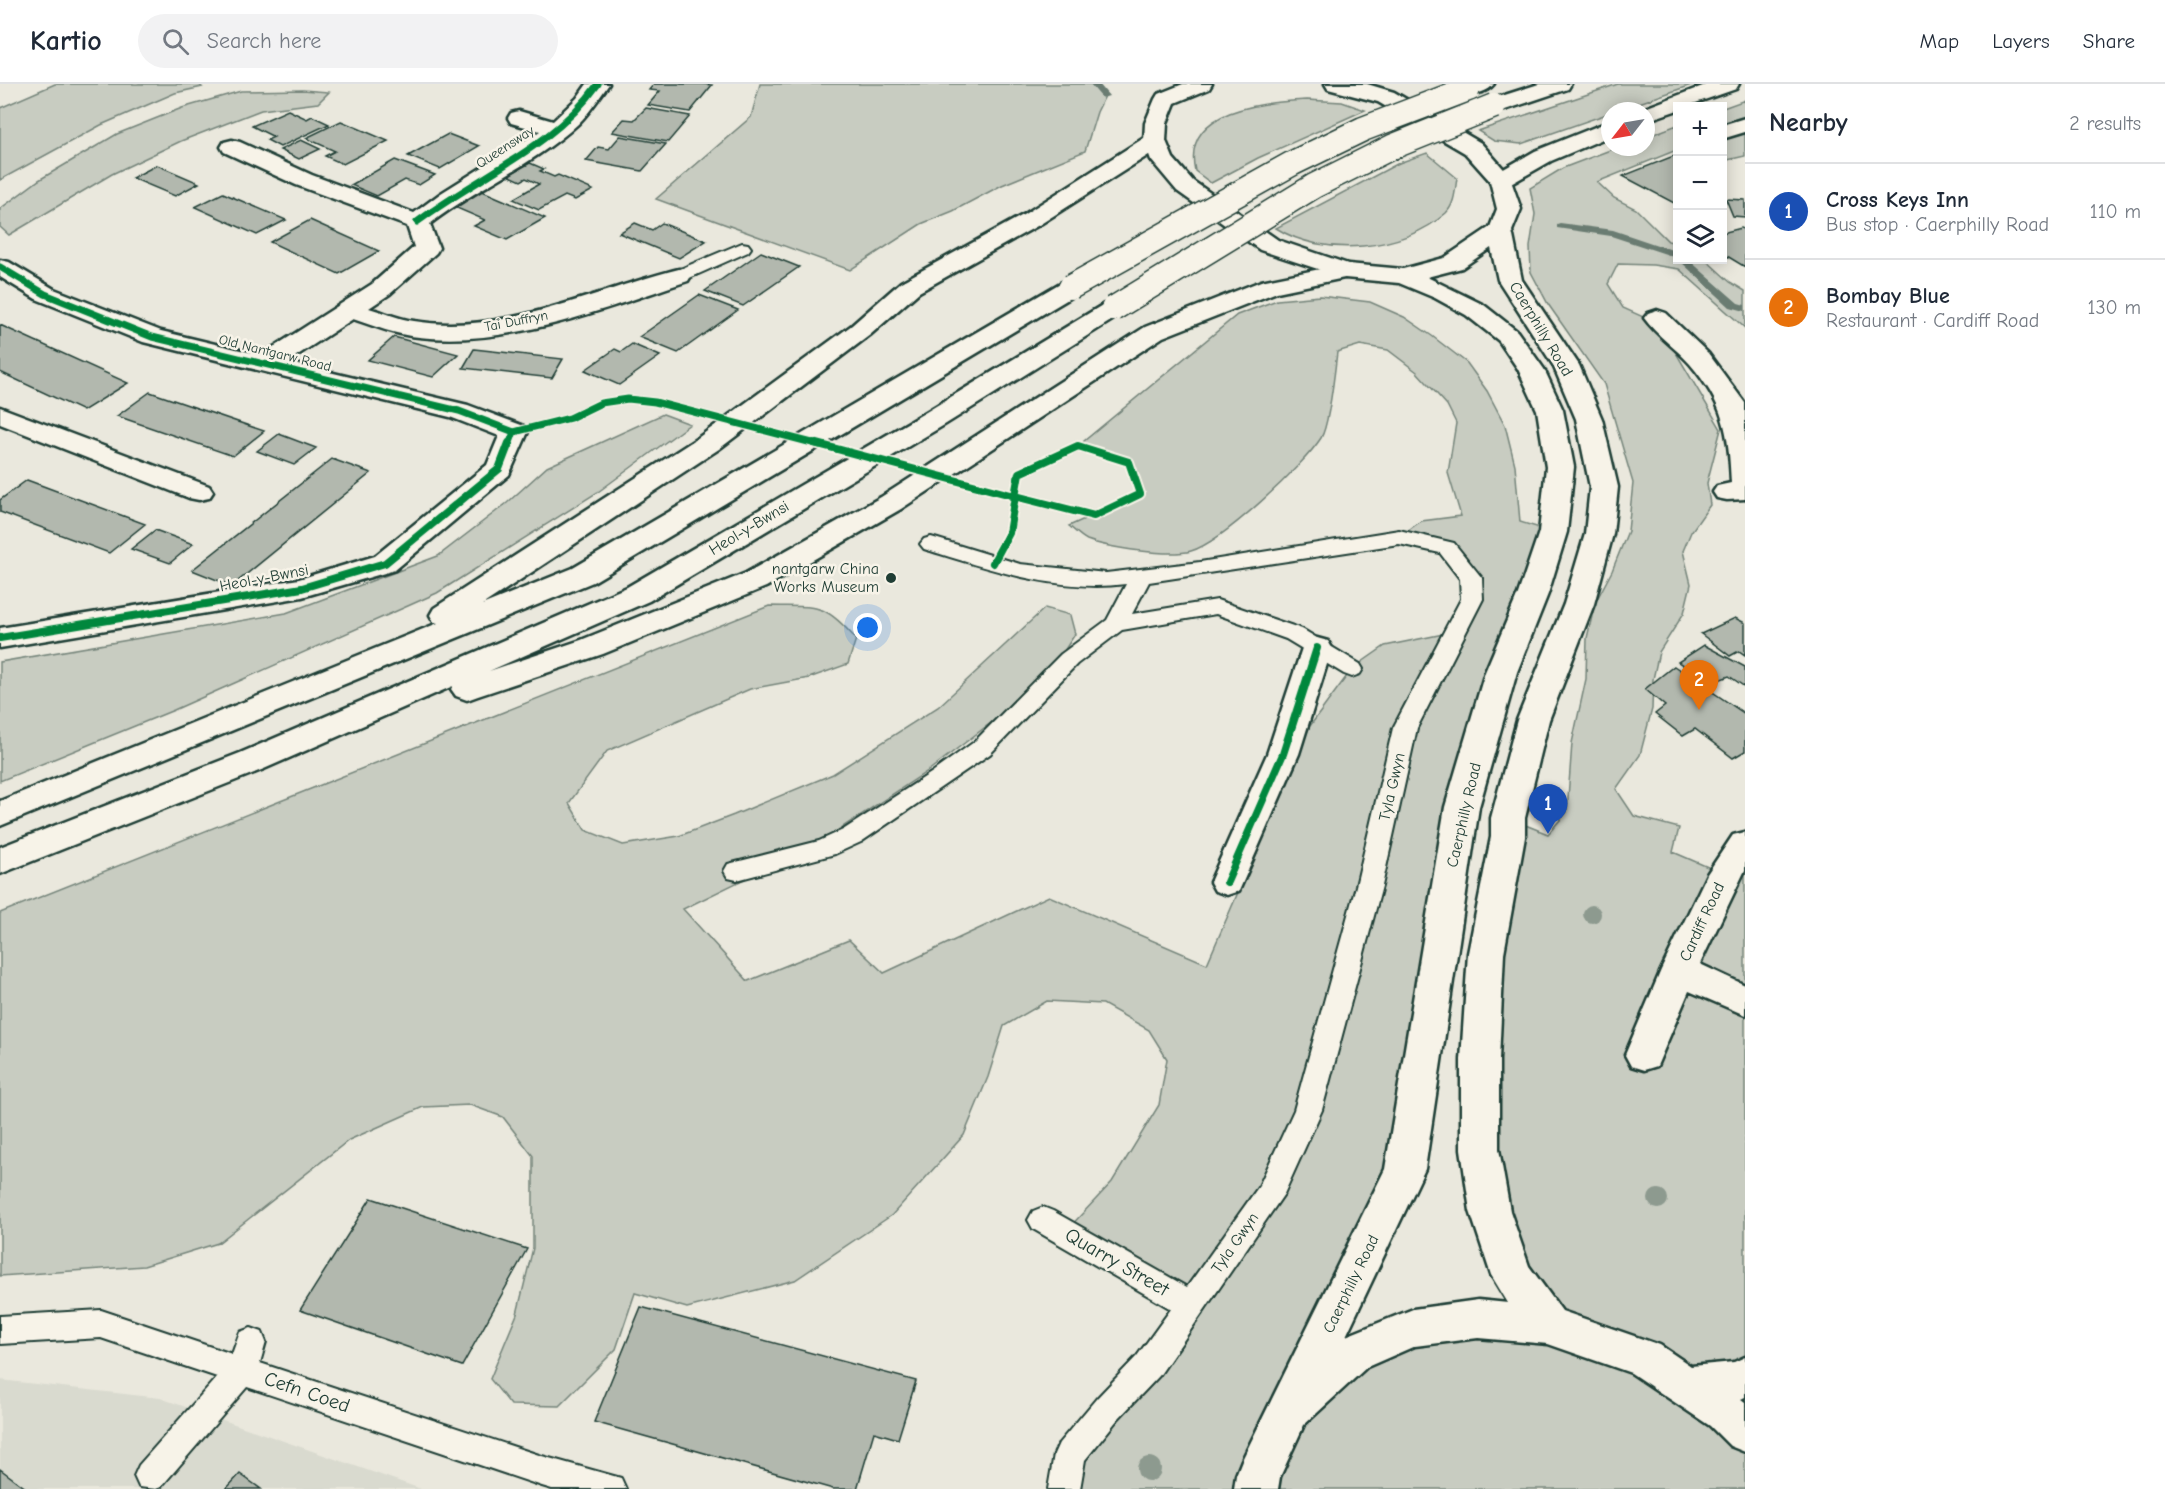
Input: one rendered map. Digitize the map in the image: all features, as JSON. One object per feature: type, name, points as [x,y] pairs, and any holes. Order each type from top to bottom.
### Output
[{"type":"main road","name":"Queensway","points":[[417,222],[454,194],[507,162],[571,118],[598,84]]},
{"type":"main road","points":[[1201,84],[1161,92],[1155,141],[1162,159],[1185,186],[1269,245],[1345,271],[1403,276],[1453,263],[1500,231],[1509,208],[1501,180],[1473,148],[1386,97],[1336,84]]},
{"type":"main road","name":"Heol-y-Bwnsi","points":[[0,861],[252,761],[638,594],[936,418],[1314,186],[1392,147],[1494,106],[1560,84]]},
{"type":"main road","points":[[1655,111],[1728,84]]},
{"type":"main road","points":[[0,814],[583,575],[1071,287],[1293,163],[1363,129],[1475,87]]},
{"type":"main road","points":[[519,118],[556,129]]},
{"type":"main road","points":[[1727,130],[1745,125]]},
{"type":"main road","points":[[1501,180],[1543,156],[1601,132]]},
{"type":"main road","points":[[350,672],[532,560],[709,443],[861,330],[910,287],[1031,220],[1155,141]]},
{"type":"main road","points":[[232,147],[304,180],[417,222],[427,248],[381,289],[267,363]]},
{"type":"main road","name":"Caerphilly Road","points":[[1500,231],[1510,280],[1566,365],[1589,419],[1604,486],[1599,534],[1582,594],[1533,720],[1514,796],[1486,953],[1480,1060],[1480,1149],[1490,1210],[1512,1275],[1548,1325]]},
{"type":"main road","name":"Old Nantgarw Road","points":[[0,267],[45,294],[152,337],[459,411],[514,432],[500,469]]},
{"type":"main road","points":[[252,761],[592,647],[756,580],[891,503],[1154,332],[1270,286],[1345,271]]},
{"type":"main road","name":"Tai Duffryn","points":[[351,309],[419,330],[478,329],[575,309],[679,276]]},
{"type":"main road","name":"Caerphilly Road","points":[[1256,1489],[1258,1475],[1405,1169],[1419,1066],[1462,807],[1501,672],[1533,594],[1552,532],[1560,466],[1550,410],[1531,369],[1508,336],[1474,310],[1444,293],[1403,276]]},
{"type":"main road","points":[[1657,318],[1699,359],[1732,404],[1743,446],[1736,492]]},
{"type":"main road","points":[[0,415],[199,492]]},
{"type":"main road","name":"Heol-y-Bwnsi","points":[[0,638],[302,588],[385,563],[500,469]]},
{"type":"main road","points":[[1227,882],[1283,754],[1317,648]]},
{"type":"main road","name":"Cardiff Road","points":[[1644,1055],[1679,970],[1725,874],[1745,844]]},
{"type":"main road","name":"Cardiff Road","points":[[1679,970],[1745,1001]]},
{"type":"main road","points":[[1289,1411],[1352,1353],[1413,1328],[1478,1318],[1548,1325],[1645,1359],[1725,1412],[1745,1432]]},
{"type":"main road","points":[[1686,1386],[1736,1381],[1745,1377]]},
{"type":"lane","points":[[679,276],[742,248]]},
{"type":"lane","name":"Tyla Gwyn","points":[[931,544],[1018,571],[1111,579],[1200,569],[1399,537],[1447,548],[1471,578],[1472,599],[1405,728],[1369,886],[1308,1110],[1270,1194],[1148,1366],[1107,1409],[1070,1454],[1064,1489]]},
{"type":"lane","points":[[737,871],[826,848],[852,836],[982,748],[1069,659],[1116,624],[1142,575]]},
{"type":"lane","points":[[1116,624],[1217,607],[1294,634],[1352,669]]},
{"type":"lane","name":"Quarry Street","points":[[1043,1220],[1192,1305]]},
{"type":"lane","name":"Cefn Coed","points":[[0,1330],[101,1323],[246,1356],[542,1471],[610,1489]]},
{"type":"lane","points":[[150,1476],[246,1356]]},
{"type":"shaded area","points":[[55,84],[198,84],[202,87],[175,93],[101,125],[0,180],[0,108]]},
{"type":"shaded area","points":[[760,84],[1094,84],[1105,96],[1097,112],[1085,151],[1002,185],[953,211],[921,224],[850,270],[656,199],[751,117]]},
{"type":"shaded area","points":[[1618,84],[1694,84],[1642,102],[1601,102],[1601,116],[1521,144],[1494,141],[1478,131]]},
{"type":"shaded area","points":[[241,91],[329,92],[318,103],[261,110],[181,141],[112,174],[9,235],[0,227],[0,209],[39,180],[117,134],[182,108]]},
{"type":"shaded area","points":[[1307,100],[1342,102],[1365,110],[1258,158],[1211,183],[1195,171],[1194,150],[1201,134],[1213,122],[1249,107]]},
{"type":"shaded area","points":[[1745,100],[1745,156],[1727,160],[1727,156],[1727,107]]},
{"type":"shaded area","points":[[1673,127],[1673,151],[1597,182],[1614,198],[1636,209],[1668,241],[1673,242],[1673,264],[1710,264],[1730,282],[1745,291],[1745,328],[1679,269],[1653,265],[1618,264],[1608,284],[1623,308],[1650,320],[1672,346],[1721,429],[1707,483],[1710,505],[1691,532],[1683,551],[1691,584],[1684,613],[1659,652],[1653,679],[1652,709],[1640,755],[1616,789],[1634,816],[1679,828],[1673,852],[1724,874],[1745,844],[1745,1377],[1736,1381],[1745,1433],[1745,1489],[1064,1489],[1191,1305],[1065,1232],[1112,1182],[1159,1105],[1167,1059],[1149,1030],[1103,1004],[1047,1001],[1004,1026],[988,1077],[964,1135],[892,1215],[795,1280],[687,1308],[635,1293],[616,1349],[559,1406],[511,1405],[490,1379],[517,1314],[533,1248],[533,1156],[503,1117],[470,1105],[423,1107],[349,1140],[218,1243],[144,1266],[0,1276],[0,913],[769,606],[809,607],[827,612],[856,639],[848,664],[809,678],[750,689],[607,751],[569,803],[585,830],[623,845],[679,836],[734,815],[833,774],[938,707],[1045,608],[1070,615],[1075,634],[1044,682],[928,771],[820,842],[683,909],[748,981],[849,940],[884,973],[1049,896],[1207,964],[1310,726],[1352,669],[1385,646],[1453,632],[1472,599],[1447,548],[1399,537],[1421,521],[1461,516],[1448,473],[1456,423],[1447,405],[1417,372],[1388,350],[1360,345],[1337,352],[1327,422],[1321,438],[1312,451],[1241,519],[1205,545],[1181,553],[1139,551],[1097,543],[1085,539],[1069,526],[1140,494],[1129,462],[1078,446],[1237,315],[1277,300],[1320,296],[1370,302],[1404,317],[1467,363],[1487,391],[1505,425],[1515,465],[1520,522],[1553,532],[1501,672],[1405,1169],[1290,1409],[1352,1353],[1548,1325],[1490,1211],[1508,818],[1548,834],[1567,812],[1572,743],[1586,679],[1587,638],[1595,603],[1612,571],[1628,531],[1633,483],[1604,384],[1548,304],[1531,272],[1530,247],[1535,214],[1530,188],[1563,168],[1601,153],[1601,156],[1655,156],[1655,134]]},
{"type":"shaded area","points":[[1427,153],[1457,178],[1454,197],[1449,209],[1429,226],[1408,236],[1363,246],[1316,244],[1295,238],[1276,228],[1399,163]]},
{"type":"shaded area","points":[[663,414],[690,424],[598,492],[437,593],[174,710],[0,781],[0,662],[286,613],[438,556],[507,503],[547,467]]},
{"type":"shaded area","points":[[0,1380],[160,1398],[421,1489],[0,1489]]},
{"type":"building","points":[[654,84],[712,85],[690,112],[648,105],[660,91],[649,90]]},
{"type":"building","points":[[646,108],[690,116],[668,142],[612,132],[624,119],[634,120]]},
{"type":"building","points":[[288,110],[307,119],[312,116],[329,124],[280,147],[267,140],[274,137],[252,126]]},
{"type":"building","points":[[341,121],[388,141],[343,164],[325,156],[335,151],[306,138]]},
{"type":"building","points":[[448,134],[479,146],[440,169],[408,156]]},
{"type":"building","points":[[620,136],[666,144],[642,171],[586,161],[598,147],[609,149]]},
{"type":"building","points":[[301,140],[320,149],[299,159],[280,150]]},
{"type":"building","points":[[1673,156],[1673,202],[1623,176]]},
{"type":"building","points":[[395,160],[435,175],[419,185],[405,180],[377,196],[351,185]]},
{"type":"building","points":[[530,163],[544,169],[540,171],[554,177],[558,175],[593,190],[575,200],[565,196],[539,210],[513,199],[539,184],[526,178],[521,181],[508,175]]},
{"type":"building","points":[[157,165],[199,183],[175,196],[132,178]]},
{"type":"building","points":[[480,190],[545,218],[507,240],[474,226],[485,220],[452,206]]},
{"type":"building","points":[[223,193],[286,220],[257,235],[195,207]]},
{"type":"building","points":[[1727,199],[1745,200],[1745,217],[1733,216]]},
{"type":"building","points":[[310,220],[379,251],[339,274],[270,242]]},
{"type":"building","points":[[635,223],[652,230],[662,223],[706,241],[679,258],[619,233]]},
{"type":"building","points":[[1741,228],[1745,230],[1745,267],[1727,256],[1727,232]]},
{"type":"building","points":[[761,252],[799,267],[743,306],[705,291]]},
{"type":"building","points":[[699,295],[738,310],[678,353],[639,337]]},
{"type":"building","points":[[0,325],[128,383],[83,411],[0,372]]},
{"type":"building","points":[[394,337],[458,354],[433,377],[368,360]]},
{"type":"building","points":[[632,344],[660,356],[619,385],[585,370],[615,349],[621,352]]},
{"type":"building","points":[[474,349],[563,359],[552,378],[463,368]]},
{"type":"building","points":[[150,392],[264,431],[233,456],[117,416]]},
{"type":"building","points":[[279,434],[316,448],[294,465],[257,451]]},
{"type":"building","points":[[332,459],[371,473],[232,586],[192,570]]},
{"type":"building","points":[[27,480],[145,524],[109,553],[0,512],[0,500]]},
{"type":"building","points":[[155,530],[193,544],[170,563],[131,549]]},
{"type":"building","points":[[1735,618],[1745,623],[1745,655],[1739,651],[1730,656],[1701,634]]},
{"type":"building","points":[[1704,645],[1745,667],[1745,687],[1729,676],[1711,683],[1678,662]]},
{"type":"building","points":[[1674,666],[1745,714],[1745,751],[1733,758],[1695,729],[1683,736],[1655,714],[1665,706],[1645,689]]},
{"type":"building","points":[[371,1198],[527,1249],[462,1366],[300,1310]]},
{"type":"building","points":[[641,1307],[916,1381],[898,1439],[874,1432],[857,1489],[833,1489],[594,1422]]},
{"type":"building","points":[[0,1469],[27,1489],[0,1489]]},
{"type":"building","points":[[240,1474],[261,1489],[226,1489]]},
{"type":"waterway","points":[[1094,84],[1105,96]]},
{"type":"waterway","points":[[1560,226],[1613,233],[1673,253]]},
{"type":"waterway","points":[[1688,264],[1734,305],[1745,308]]},
{"type":"cycle path","points":[[417,222],[449,198],[552,134],[585,103],[598,84]]},
{"type":"cycle path","points":[[0,267],[45,294],[152,337],[459,411],[514,432],[499,469],[385,563],[302,588],[0,638]]},
{"type":"cycle path","points":[[514,432],[570,418],[601,403],[628,399],[655,402],[1094,516],[1140,494],[1129,462],[1078,446],[1019,473],[1009,533],[993,563]]},
{"type":"cycle path","points":[[1227,882],[1283,754],[1317,648]]},
{"type":"place","name":"nantgarw China Works Museum","points":[[891,578]]},
{"type":"place","name":"Bombay Blue","points":[[1699,710]]},
{"type":"place","name":"Cross Keys Inn","points":[[1548,834]]}]
